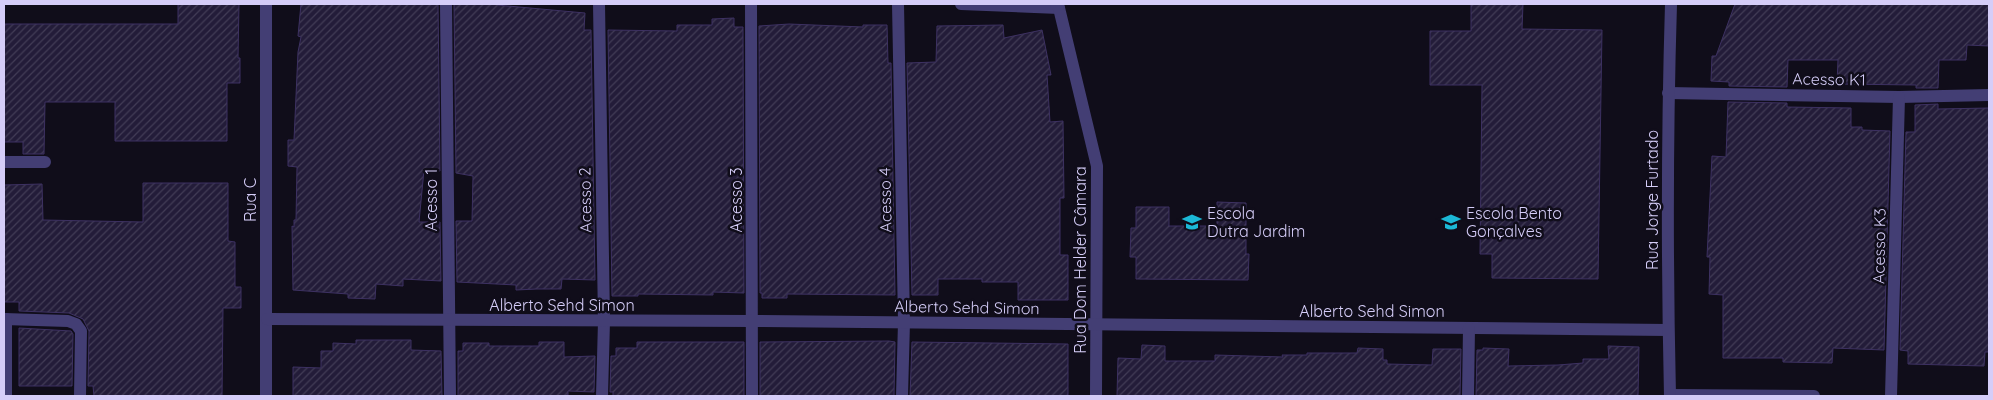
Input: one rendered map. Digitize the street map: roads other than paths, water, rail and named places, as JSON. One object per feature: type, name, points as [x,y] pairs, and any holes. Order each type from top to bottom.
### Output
[{"type":"street","name":"Rua C","points":[[266,4],[266,396]]},
{"type":"street","name":"Acesso 1","points":[[446,4],[450,396]]},
{"type":"street","name":"Acesso 2","points":[[599,4],[604,322],[602,396]]},
{"type":"street","name":"Acesso 3","points":[[750,4],[752,396]]},
{"type":"street","name":"Acesso 4","points":[[898,4],[904,322],[902,396]]},
{"type":"street","points":[[961,4],[1058,6]]},
{"type":"street","name":"Rua Jorge Furtado","points":[[1670,395],[1668,330],[1668,93],[1671,4]]},
{"type":"street","name":"Rua Dom Helder Câmara","points":[[1058,6],[1097,166],[1096,396]]},
{"type":"street","name":"Acesso K1","points":[[1668,93],[1899,97],[1989,96]]},
{"type":"street","name":"Acesso K3","points":[[1891,396],[1899,97]]},
{"type":"street","points":[[4,162],[45,162]]},
{"type":"street","points":[[6,396],[5,319],[68,321],[76,324],[81,331],[80,396]]},
{"type":"street","name":"Alberto Sehd Simon","points":[[266,319],[904,322],[1668,330]]},
{"type":"street","points":[[1468,396],[1469,328]]},
{"type":"street","points":[[1670,395],[1814,396]]},
{"type":"place","name":"Escola Dutra Jardim","points":[[1192,222]]},
{"type":"place","name":"Escola Bento Gonçalves","points":[[1451,222]]}]
